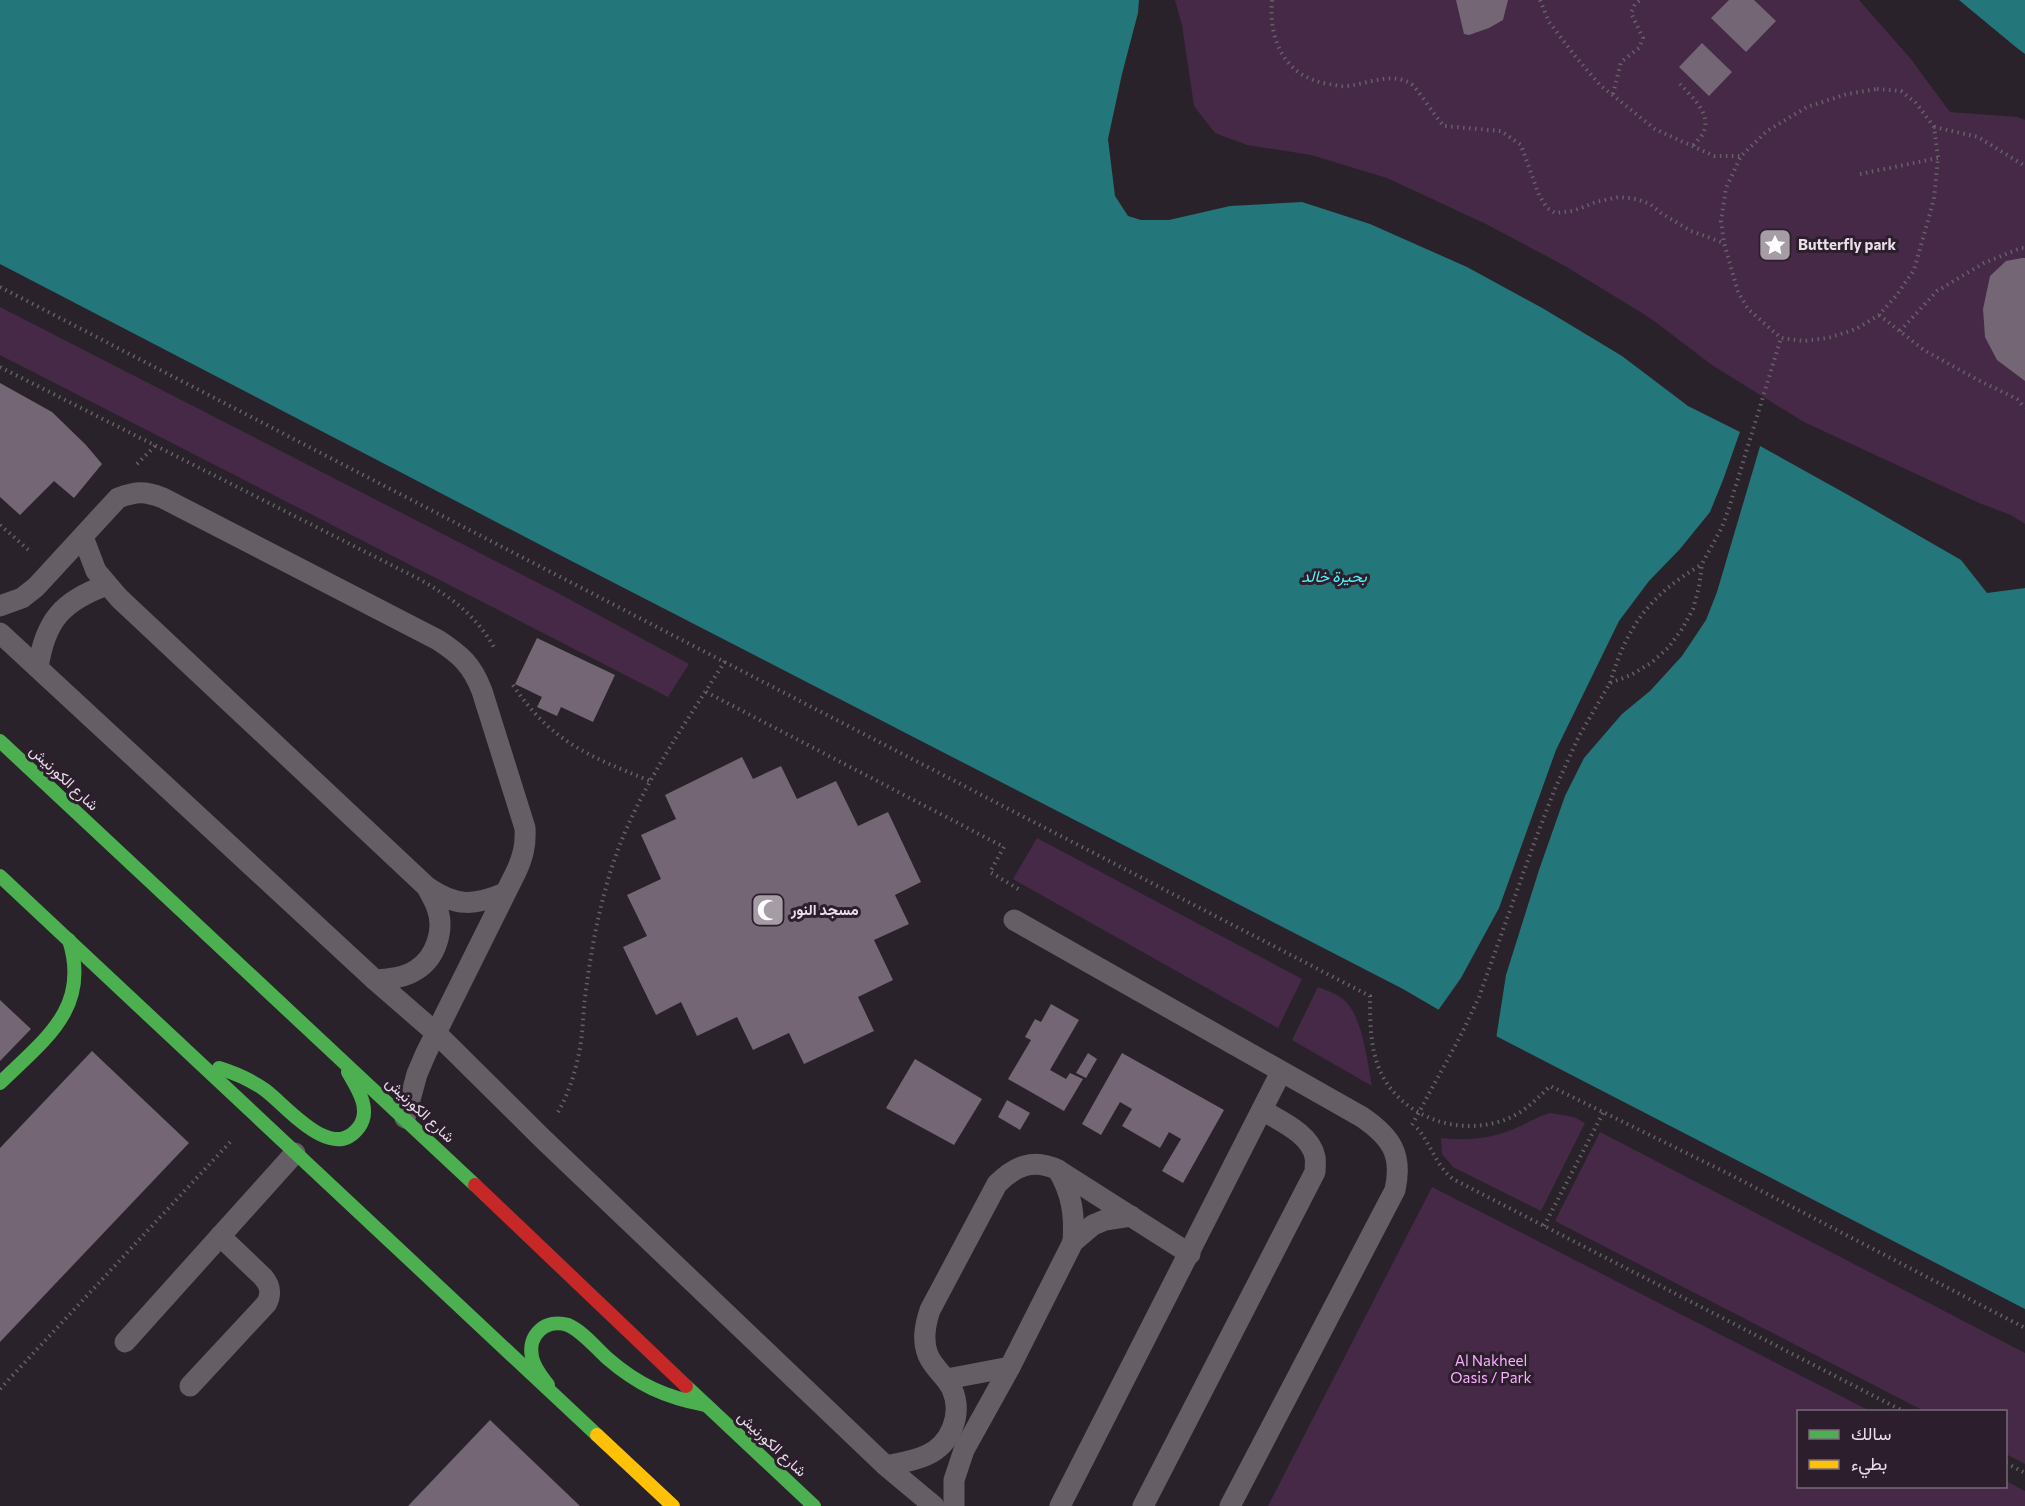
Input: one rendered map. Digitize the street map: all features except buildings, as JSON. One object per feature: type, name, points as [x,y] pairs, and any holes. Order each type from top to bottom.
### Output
[{"type":"main road","name":"شارع الكورنيش","points":[[0,741],[405,1118],[814,1506]]},
{"type":"main road","points":[[0,876],[673,1506]]},
{"type":"main road","points":[[0,1083],[53,1028],[67,1009],[75,987],[76,963],[69,940]]},
{"type":"main road","points":[[200,1062],[233,1073],[266,1090],[312,1130],[322,1137],[335,1140],[348,1137],[358,1129],[364,1117],[364,1103],[342,1061]]},
{"type":"main road","points":[[563,1405],[541,1376],[531,1351],[532,1340],[537,1331],[546,1324],[556,1322],[566,1323],[575,1329],[642,1386],[683,1402],[705,1405]]},
{"type":"lane","points":[[0,606],[22,598],[36,587],[118,498],[132,492],[148,493],[163,498],[438,640],[462,657],[477,678],[482,691],[525,828],[526,844],[523,858],[506,894],[417,1074],[405,1118]]},
{"type":"lane","points":[[83,537],[96,571],[107,585],[427,887],[440,896],[456,902],[473,903],[506,894]]},
{"type":"lane","points":[[38,668],[41,645],[50,624],[65,606],[85,593],[107,585]]},
{"type":"lane","points":[[0,633],[375,980],[436,1033],[543,1139],[886,1466],[934,1506]]},
{"type":"lane","points":[[375,980],[396,978],[417,970],[433,953],[440,932],[438,910],[427,887]]},
{"type":"lane","points":[[1014,920],[1362,1117],[1377,1127],[1389,1140],[1396,1156],[1399,1173],[1395,1190],[1230,1506]]},
{"type":"lane","points":[[1060,1506],[1281,1072]]},
{"type":"lane","points":[[1143,1506],[1315,1172],[1315,1156],[1308,1141],[1262,1110]]},
{"type":"lane","points":[[125,1342],[295,1153]]},
{"type":"lane","points":[[886,1466],[928,1455],[939,1448],[953,1427],[956,1406],[953,1392],[947,1379],[928,1355],[924,1341],[926,1325],[930,1310],[997,1184],[1006,1174],[1018,1167],[1046,1164],[1190,1254]]},
{"type":"lane","points":[[1058,1170],[1071,1197],[1074,1212],[1073,1242]]},
{"type":"lane","points":[[954,1506],[954,1480],[964,1450],[1010,1367],[1073,1242],[1093,1225],[1105,1220],[1131,1216]]},
{"type":"lane","points":[[190,1386],[267,1303],[271,1292],[269,1284],[263,1277],[220,1236]]},
{"type":"lane","points":[[947,1379],[1010,1367]]},
{"type":"lane","points":[[953,1427],[972,1437]]},
{"type":"path","points":[[1272,0],[1273,31],[1282,56],[1296,72],[1318,82],[1347,86],[1375,80],[1397,79],[1412,84],[1434,116],[1444,126],[1501,131],[1521,145],[1539,195],[1547,208],[1555,213],[1573,211],[1596,202],[1619,197],[1636,199],[1650,204],[1691,231],[1724,243]]},
{"type":"path","points":[[1540,0],[1549,22],[1600,85],[1655,129],[1714,156],[1741,156]]},
{"type":"path","points":[[1613,94],[1621,62],[1639,48],[1643,38],[1631,13],[1635,4],[1640,0]]},
{"type":"path","points":[[1680,84],[1700,106],[1704,121],[1704,131],[1692,147]]},
{"type":"path","points":[[1877,88],[1901,91],[1916,104],[1934,127],[1938,158],[1934,199],[1914,270],[1879,315],[1856,330],[1828,338],[1803,341],[1781,338],[1749,309],[1738,292],[1724,243],[1721,221],[1726,188],[1741,156],[1767,131],[1807,107],[1847,94],[1877,88]]},
{"type":"path","points":[[1934,127],[1978,137],[2025,166]]},
{"type":"path","points":[[1860,174],[1938,158]]},
{"type":"path","points":[[1900,331],[1937,291],[1984,263],[2025,248]]},
{"type":"path","points":[[0,287],[1370,996],[1374,1055],[1380,1072],[1402,1102],[1418,1113],[1455,1126],[1477,1126],[1498,1122],[1517,1114],[1550,1086],[1727,1173],[2025,1328]]},
{"type":"path","points":[[1879,315],[1924,350],[1976,380],[2017,399],[2025,408]]},
{"type":"path","points":[[1610,683],[1631,675],[1651,663],[1668,648],[1693,609],[1702,564],[1718,537],[1730,508],[1781,338]]},
{"type":"path","points":[[1396,1156],[1462,1033],[1482,989],[1554,791],[1579,736],[1610,683],[1617,658],[1628,635],[1642,614],[1660,594],[1680,577],[1702,564]]},
{"type":"path","points":[[543,1139],[567,1096],[580,1048],[585,997],[594,946],[610,873],[621,842],[650,781],[725,661]]},
{"type":"path","points":[[1544,1226],[1603,1113]]},
{"type":"path","points":[[0,1389],[256,1115]]},
{"type":"path","points":[[2007,1464],[2025,1473]]},
{"type":"green space","name":"Butterfly park","points":[[1175,0],[1859,0],[1910,58],[1950,112],[2017,117],[2025,120],[2025,524],[2011,515],[1979,503],[1804,422],[1712,365],[1650,318],[1565,266],[1486,224],[1387,178],[1311,155],[1247,145],[1215,133],[1194,106],[1182,25]]},
{"type":"green space","points":[[0,307],[554,591],[689,664],[668,697],[0,355]]},
{"type":"green space","points":[[1037,838],[1302,979],[1278,1028],[1013,879]]},
{"type":"green space","points":[[1318,987],[1344,1000],[1356,1017],[1372,1086],[1292,1040]]},
{"type":"green space","points":[[1550,1113],[1574,1117],[1585,1123],[1541,1211],[1453,1167],[1442,1154],[1441,1138],[1488,1137],[1507,1132]]},
{"type":"green space","points":[[1600,1132],[2025,1353],[2025,1464],[2007,1455],[2007,1410],[1922,1410],[1555,1221]]},
{"type":"green space","name":"Al Nakheel Oasis / Park","points":[[1432,1187],[1868,1410],[1797,1410],[1797,1488],[2007,1488],[2007,1482],[2025,1491],[2025,1506],[1268,1506]]},
{"type":"water","name":"بحيرة خالد","points":[[0,0],[1139,0],[1138,13],[1108,139],[1115,196],[1128,216],[1141,220],[1169,220],[1230,206],[1302,202],[1370,224],[1467,267],[1544,309],[1622,356],[1688,406],[1740,432],[1760,446],[1961,560],[1987,593],[2025,588],[2025,1309],[1496,1036],[1439,1010],[1403,989],[0,264]]},
{"type":"water","points":[[1959,0],[2025,0],[2025,54],[2017,48]]},
{"type":"pier","points":[[1741,429],[1761,443],[1717,592],[1706,620],[1682,656],[1650,691],[1622,714],[1584,758],[1565,796],[1506,975],[1496,1039],[1437,1012],[1461,978],[1499,908],[1556,750],[1619,621],[1649,581],[1680,549],[1710,512]]},
{"type":"traffic: fast","points":[[0,741],[475,1185]]},
{"type":"traffic: fast","points":[[0,876],[597,1435]]},
{"type":"traffic: fast","points":[[0,1083],[47,1037],[68,1004],[74,985],[74,964],[69,940]]},
{"type":"traffic: fast","points":[[219,1068],[260,1086],[310,1128],[323,1136],[336,1139],[348,1137],[363,1120],[362,1099],[348,1072]]},
{"type":"traffic: fast","points":[[548,1385],[533,1361],[532,1342],[540,1330],[560,1323],[578,1331],[607,1358],[641,1383],[665,1394],[705,1405]]},
{"type":"traffic: fast","points":[[686,1386],[814,1506]]},
{"type":"traffic: slow","points":[[597,1435],[673,1506]]},
{"type":"traffic: jam","points":[[475,1185],[686,1386]]},
{"type":"place","name":"Butterfly park","points":[[1775,245]]},
{"type":"place","name":"مسجد النور","points":[[768,910]]}]
